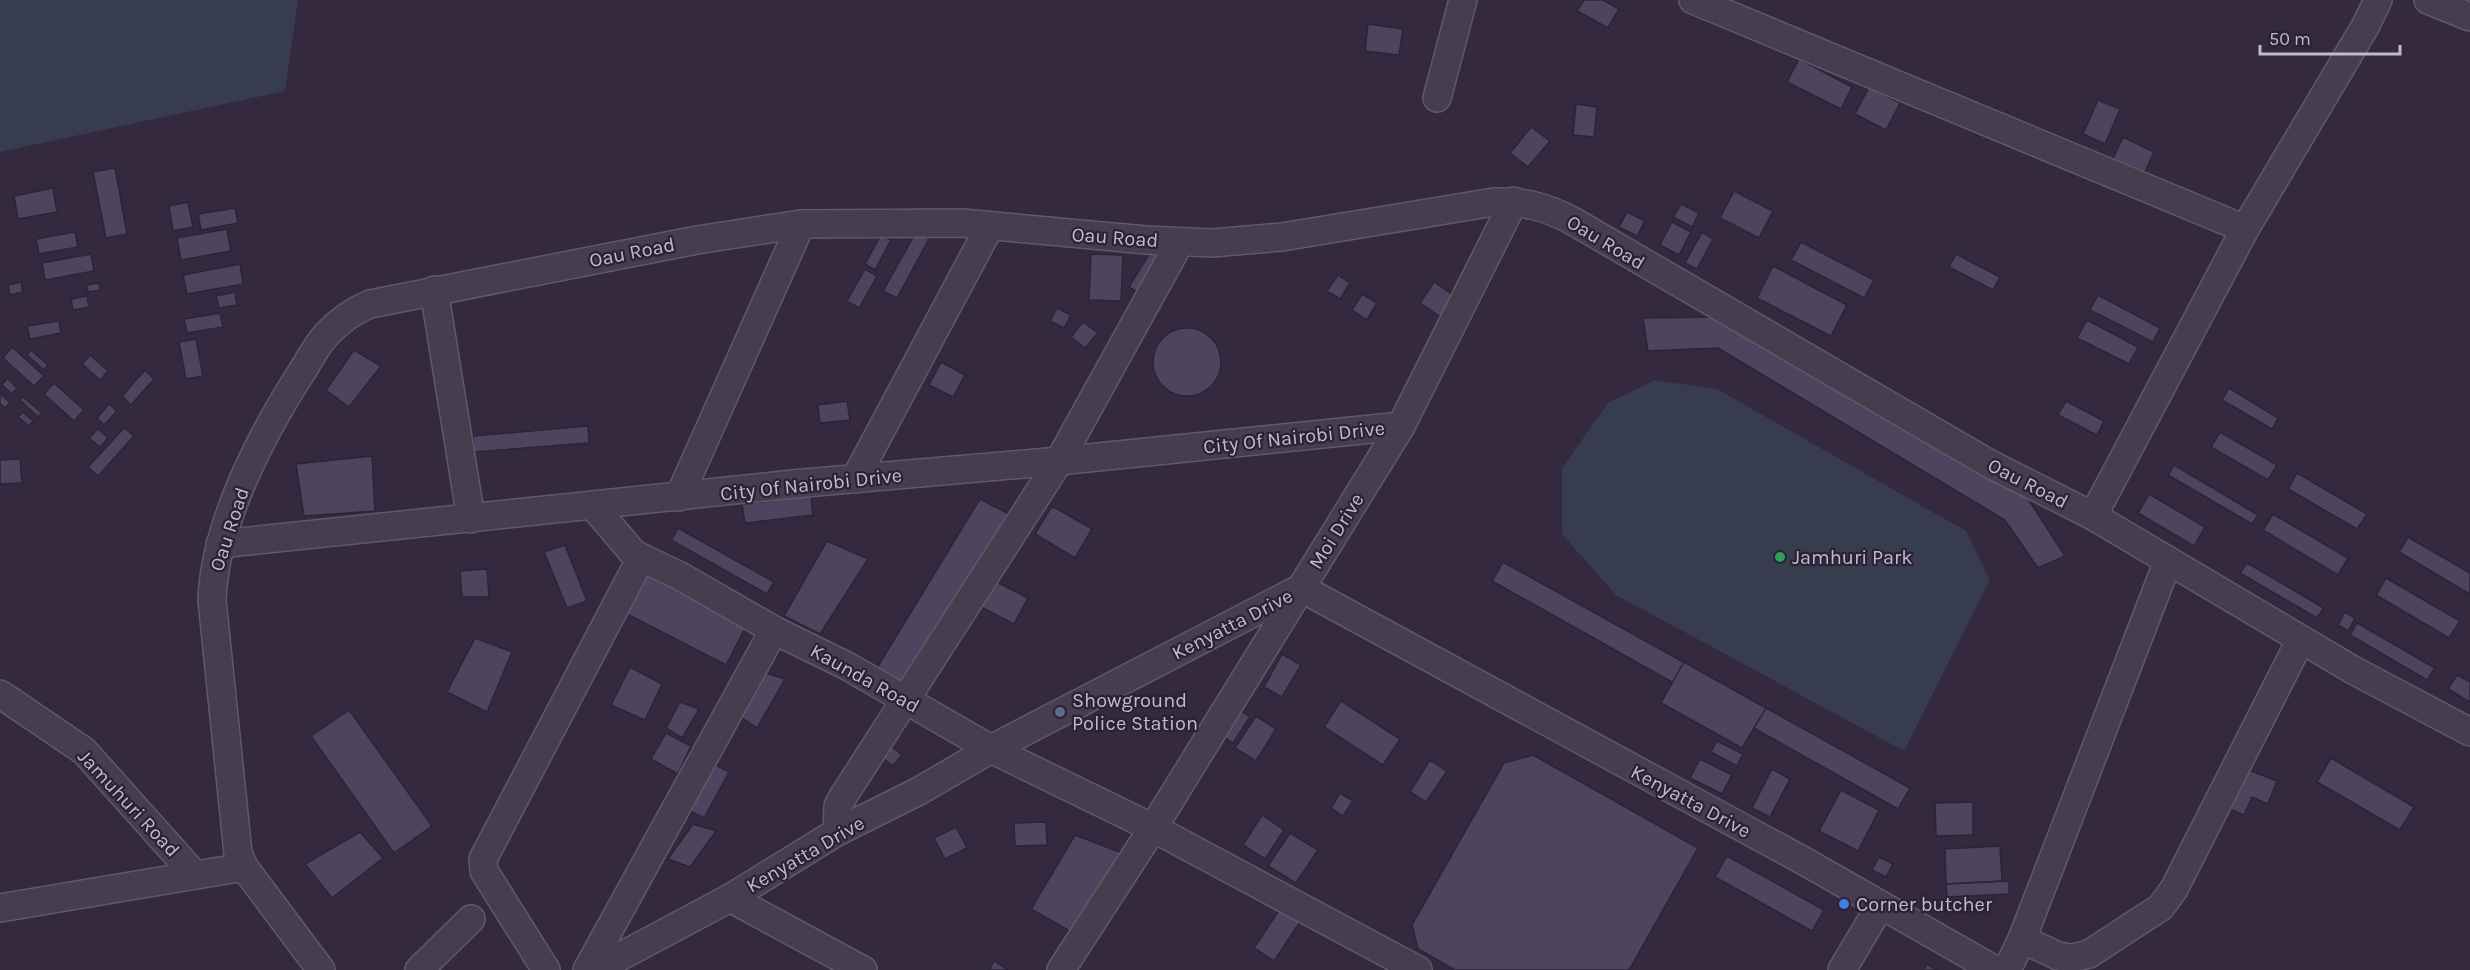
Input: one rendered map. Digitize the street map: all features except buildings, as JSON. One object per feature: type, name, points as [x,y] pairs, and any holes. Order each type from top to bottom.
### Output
[{"type":"street","points":[[1437,98],[1463,0]]},
{"type":"street","points":[[1693,0],[2245,229]]},
{"type":"street","points":[[2093,516],[2245,229],[2366,25],[2378,0]]},
{"type":"street","points":[[2428,0],[2470,17]]},
{"type":"street","name":"Oau Road","points":[[321,970],[244,867],[238,853],[213,619],[213,582],[220,544],[247,474],[267,431],[325,336],[355,310],[370,304],[697,240],[801,224],[916,222],[1212,243],[1282,237],[1478,204],[1514,201],[1544,208],[1571,220],[1990,464],[2093,516],[2301,639],[2470,732]]},
{"type":"street","name":"Moi Drive","points":[[1061,970],[1153,828],[1401,426],[1514,201]]},
{"type":"street","points":[[679,497],[801,224]]},
{"type":"street","points":[[855,479],[990,226]]},
{"type":"street","points":[[837,832],[838,806],[844,795],[904,698],[1059,461],[1180,242]]},
{"type":"street","points":[[434,290],[471,519]]},
{"type":"street","name":"City Of Nairobi Drive","points":[[220,544],[1401,426]]},
{"type":"street","name":"Kaunda Road","points":[[594,507],[628,550],[641,558],[680,576],[774,630],[847,666],[991,749],[1153,828],[1418,970]]},
{"type":"street","points":[[546,970],[484,871],[483,859],[641,558]]},
{"type":"street","points":[[2007,970],[2022,939],[2168,561]]},
{"type":"street","name":"Kenyatta Drive","points":[[595,970],[730,898],[837,832],[919,791],[991,749],[1301,588],[1995,970]]},
{"type":"street","points":[[587,970],[774,630]]},
{"type":"street","points":[[2022,939],[2058,956],[2072,958],[2089,954],[2161,907],[2174,889],[2301,639]]},
{"type":"street","name":"Jamuhuri Road","points":[[0,694],[84,751],[195,875]]},
{"type":"street","name":"Jamuhuri Road","points":[[0,908],[244,867]]},
{"type":"street","points":[[730,898],[863,970]]},
{"type":"street","points":[[1842,970],[1880,906]]},
{"type":"street","points":[[419,970],[471,919]]},
{"type":"shaded area","points":[[0,0],[298,0],[285,91],[0,152]]},
{"type":"shaded area","name":"Jamhuri Park","points":[[1655,380],[1717,389],[1966,531],[1990,580],[1904,751],[1616,595],[1562,534],[1562,468],[1608,403]]},
{"type":"place","name":"Jamhuri Park","points":[[1780,557]]},
{"type":"place","name":"Showground Police Station","points":[[1060,712]]},
{"type":"place","name":"Corner butcher","points":[[1844,904]]}]
